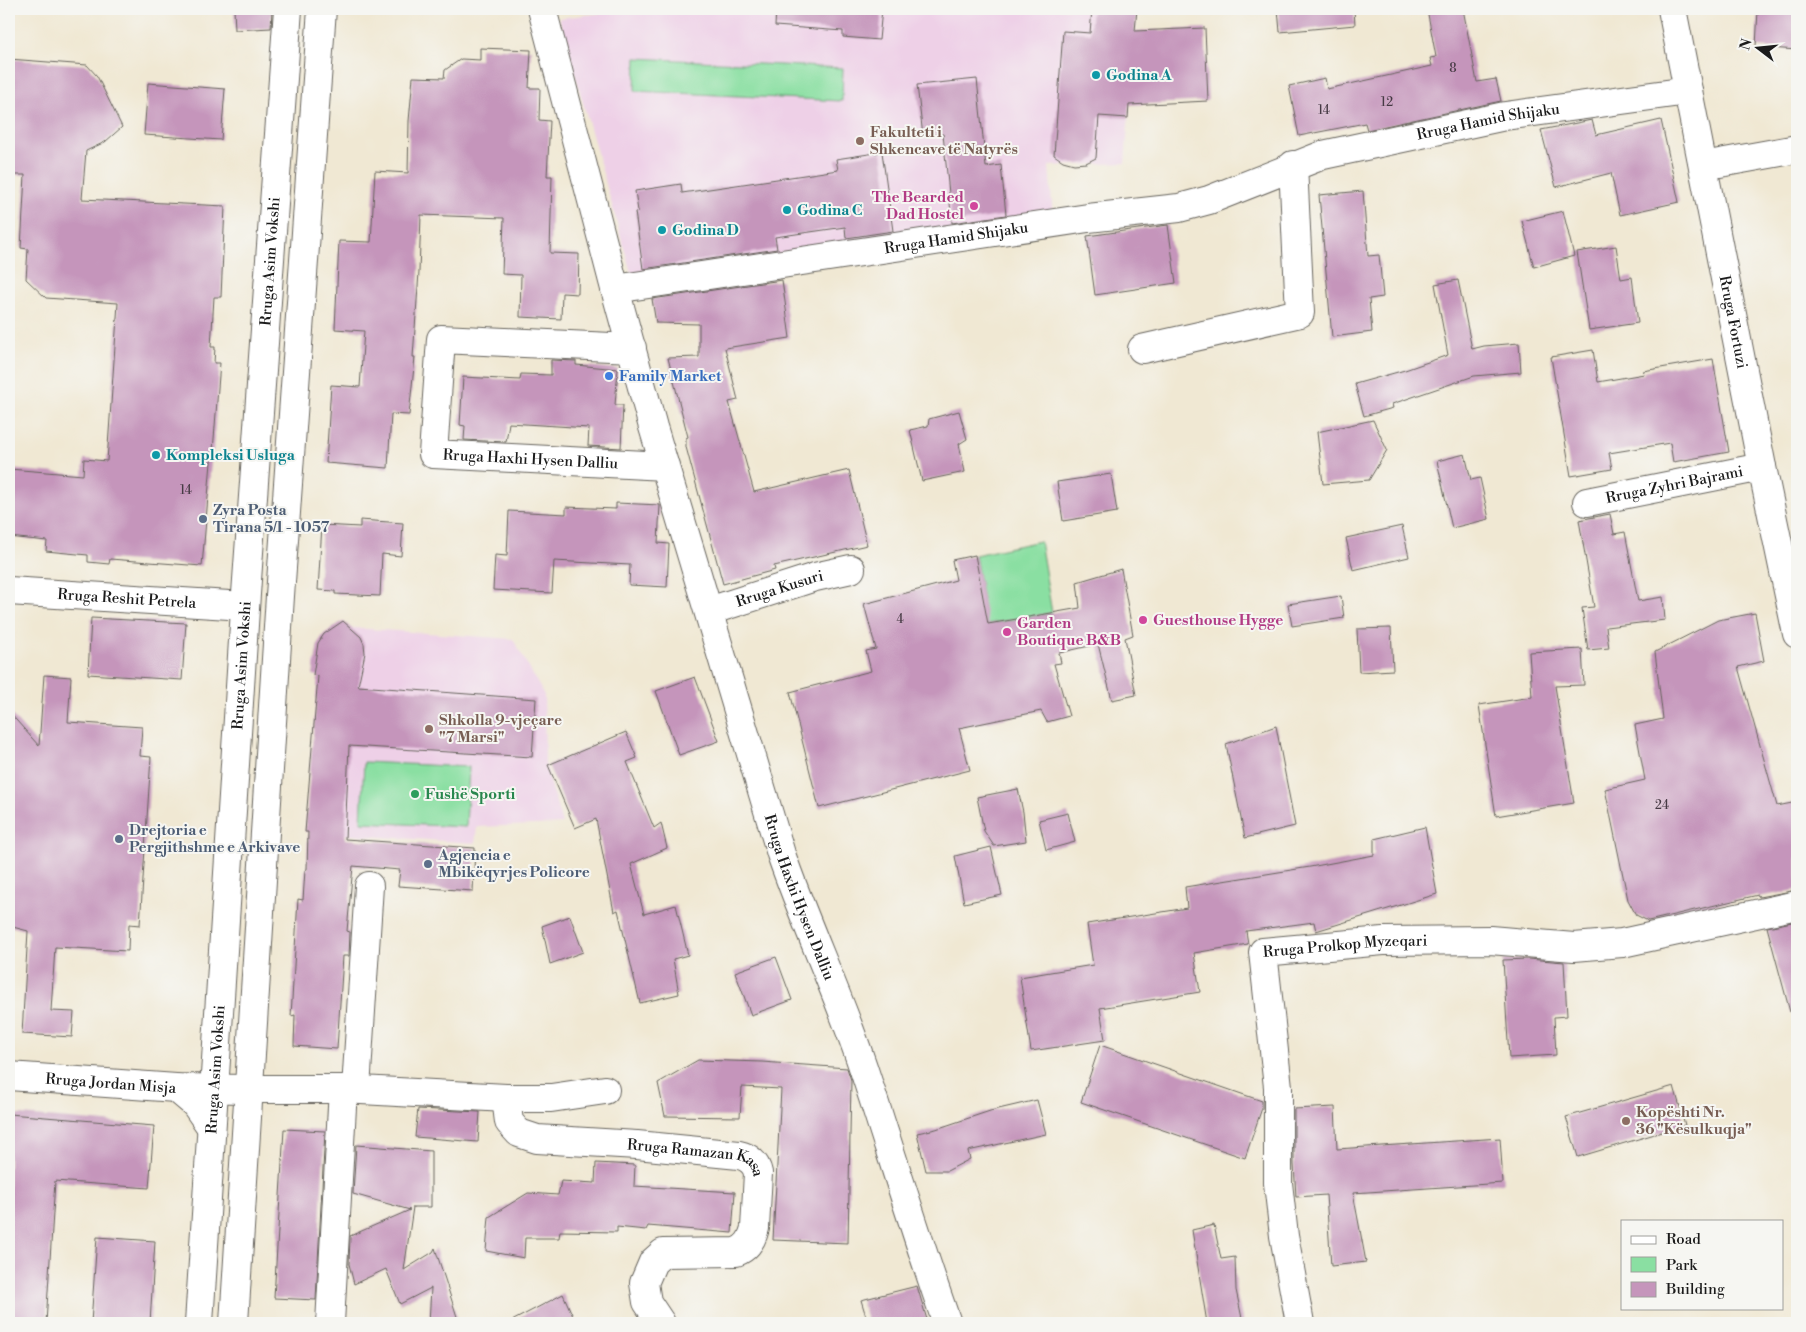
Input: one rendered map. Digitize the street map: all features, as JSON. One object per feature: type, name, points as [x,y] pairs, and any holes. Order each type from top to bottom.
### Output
[{"type":"street","name":"Rruga Asim Vokshi","points":[[199,1323],[245,606],[288,9]]},
{"type":"street","points":[[234,1323],[280,586],[322,9]]},
{"type":"street","name":"Rruga Haxhi Hysen Dalliu","points":[[542,9],[615,289],[665,466],[787,871],[862,1066],[947,1323]]},
{"type":"street","name":"Rruga Fortuzi","points":[[1672,9],[1762,468],[1797,634]]},
{"type":"street","name":"Rruga Hamid Shijaku","points":[[615,289],[1088,218],[1179,208],[1209,200],[1323,154],[1505,116],[1688,91]]},
{"type":"street","points":[[1703,166],[1797,149]]},
{"type":"street","points":[[1142,348],[1300,313],[1293,165]]},
{"type":"street","name":"Rruga Haxhi Hysen Dalliu","points":[[632,348],[441,339],[433,454],[665,466]]},
{"type":"street","name":"Rruga Zyhri Bajrami","points":[[1587,502],[1762,468]]},
{"type":"street","name":"Rruga Kusuri","points":[[709,611],[815,577],[851,569]]},
{"type":"street","name":"Rruga Reshit Petrela","points":[[9,591],[245,606]]},
{"type":"street","points":[[330,1323],[349,1089],[369,886]]},
{"type":"street","name":"Rruga Prolkop Myzeqari","points":[[1300,1323],[1284,1236],[1278,1183],[1278,1087],[1263,952],[1383,941],[1490,940],[1574,947],[1622,943],[1797,905]]},
{"type":"street","name":"Rruga Jordan Misja","points":[[9,1076],[176,1088],[249,1089]]},
{"type":"street","points":[[176,1088],[195,1104],[211,1127]]},
{"type":"street","points":[[249,1089],[349,1089],[506,1098],[551,1098],[605,1090]]},
{"type":"street","name":"Rruga Ramazan Kasa","points":[[506,1098],[509,1122],[519,1133],[537,1139],[637,1145],[739,1155],[746,1157],[756,1166],[758,1173],[755,1228],[753,1237],[743,1250],[736,1252],[663,1253],[652,1262],[644,1283],[647,1302],[661,1323]]},
{"type":"shaded area","name":"Fakulteti i Shkencave të Natyrës","points":[[640,9],[1137,9],[1125,163],[1049,166],[1053,216],[634,283],[559,18]]},
{"type":"shaded area","name":"Shkolla 9-vjeçare \"7 Marsi\"","points":[[339,627],[513,639],[544,695],[545,763],[562,824],[477,827],[475,843],[305,832],[318,676],[314,676],[314,662],[317,661],[318,643],[324,634],[331,629]]},
{"type":"green space","points":[[636,58],[843,68],[842,101],[635,91]]},
{"type":"green space","points":[[1040,541],[1052,613],[969,627],[960,604],[983,599],[975,555]]},
{"type":"green space","name":"Fushë Sporti","points":[[364,762],[469,767],[466,827],[361,822]]},
{"type":"building","points":[[234,9],[272,9],[271,28],[235,30]]},
{"type":"building","points":[[776,9],[882,9],[879,40],[843,37],[843,31],[775,26]]},
{"type":"building","name":"Godina A","points":[[1092,9],[1137,9],[1135,31],[1205,28],[1208,101],[1129,105],[1128,118],[1099,116],[1096,158],[1086,163],[1074,164],[1063,161],[1054,155],[1063,31],[1090,33]]},
{"type":"building","points":[[1278,9],[1354,9],[1355,25],[1280,32]]},
{"type":"building","points":[[1427,9],[1463,9],[1477,82],[1496,79],[1501,101],[1367,130],[1365,123],[1299,136],[1289,86],[1325,78],[1327,89],[1432,66],[1430,58],[1436,57]]},
{"type":"building","points":[[1758,9],[1797,9],[1797,50],[1756,47]]},
{"type":"building","points":[[480,48],[531,50],[529,88],[540,88],[539,120],[550,121],[547,176],[552,176],[550,253],[579,254],[578,294],[562,293],[561,319],[520,317],[521,275],[502,274],[504,218],[421,215],[413,357],[415,357],[409,415],[391,414],[388,468],[326,463],[331,385],[360,387],[364,331],[335,329],[339,241],[371,242],[375,171],[408,173],[409,121],[413,77],[444,78],[445,70],[461,59],[480,60]]},
{"type":"building","points":[[9,59],[87,65],[97,76],[122,127],[105,142],[86,151],[82,199],[225,206],[221,297],[214,297],[211,347],[215,347],[214,363],[220,363],[202,566],[110,559],[109,564],[88,562],[88,555],[46,551],[47,541],[9,537],[9,469],[83,475],[84,459],[107,461],[118,303],[46,298],[26,279],[28,249],[21,248],[25,175],[9,175]]},
{"type":"building","points":[[977,79],[986,167],[1001,165],[1006,215],[952,223],[943,134],[923,136],[917,85]]},
{"type":"building","points":[[148,83],[225,89],[221,140],[144,135]]},
{"type":"building","points":[[1592,120],[1596,135],[1661,120],[1679,202],[1620,215],[1611,173],[1556,187],[1541,130]]},
{"type":"building","name":"Godina C","points":[[882,152],[893,231],[846,238],[845,227],[775,237],[777,249],[643,269],[635,212],[638,211],[635,191],[681,184],[682,193],[838,170],[836,159]]},
{"type":"building","points":[[1363,191],[1368,256],[1379,255],[1383,297],[1369,299],[1372,332],[1332,337],[1319,195]]},
{"type":"building","points":[[1563,211],[1574,256],[1534,267],[1522,221]]},
{"type":"building","points":[[1168,225],[1176,283],[1095,295],[1087,236]]},
{"type":"building","points":[[1616,246],[1621,279],[1632,277],[1638,323],[1589,330],[1577,252]]},
{"type":"building","points":[[782,280],[790,338],[725,348],[738,400],[729,402],[754,492],[849,470],[867,545],[774,566],[775,570],[723,584],[686,447],[686,438],[688,437],[668,358],[699,357],[699,324],[656,323],[652,299]]},
{"type":"building","points":[[1458,280],[1472,349],[1519,343],[1521,372],[1474,376],[1392,404],[1393,408],[1364,416],[1355,384],[1405,370],[1448,355],[1435,284]]},
{"type":"building","points":[[1593,350],[1598,382],[1644,374],[1643,371],[1713,359],[1729,452],[1673,462],[1670,443],[1609,453],[1612,469],[1571,476],[1551,357]]},
{"type":"building","points":[[551,360],[576,361],[576,365],[618,369],[615,405],[623,405],[621,448],[588,446],[589,428],[509,423],[506,442],[464,440],[465,426],[460,425],[463,377],[520,380],[521,374],[551,375]]},
{"type":"building","points":[[959,411],[967,439],[959,444],[965,472],[922,481],[910,430],[928,426],[929,419]]},
{"type":"building","points":[[1373,420],[1387,450],[1369,480],[1323,484],[1317,432]]},
{"type":"building","points":[[1465,454],[1471,480],[1480,478],[1489,519],[1452,528],[1437,461]]},
{"type":"building","points":[[1111,474],[1117,512],[1063,521],[1057,482]]},
{"type":"building","points":[[616,503],[660,505],[658,543],[669,544],[667,587],[629,585],[630,565],[554,561],[552,593],[493,590],[495,555],[507,556],[509,511],[566,514],[566,507],[616,509]]},
{"type":"building","points":[[1610,514],[1614,534],[1625,532],[1638,601],[1663,597],[1665,620],[1606,627],[1609,648],[1588,650],[1582,608],[1594,607],[1579,520]]},
{"type":"building","points":[[360,520],[403,523],[401,556],[382,554],[380,596],[335,594],[335,591],[318,590],[322,525],[360,527]]},
{"type":"building","points":[[1402,526],[1409,557],[1353,570],[1346,538]]},
{"type":"building","points":[[975,555],[988,624],[1080,608],[1077,582],[1121,569],[1133,635],[1125,638],[1136,695],[1112,700],[1098,644],[1059,653],[1061,663],[1054,664],[1069,716],[1047,722],[1041,711],[959,728],[970,770],[819,808],[790,692],[871,671],[866,651],[876,649],[864,604],[956,580],[952,560]]},
{"type":"building","points":[[1341,596],[1344,618],[1292,626],[1288,604]]},
{"type":"building","points":[[1755,613],[1764,661],[1738,667],[1777,806],[1797,802],[1797,890],[1759,897],[1758,895],[1648,921],[1636,915],[1628,900],[1605,789],[1645,780],[1635,725],[1663,719],[1655,652],[1718,620]]},
{"type":"building","points":[[91,618],[186,623],[182,680],[88,674]]},
{"type":"building","points":[[343,621],[361,637],[364,644],[365,653],[358,686],[536,699],[532,757],[349,746],[345,839],[475,848],[473,891],[398,886],[400,870],[353,866],[347,931],[350,932],[349,956],[343,956],[337,1049],[294,1046],[295,1015],[291,1016],[298,899],[303,900],[305,870],[307,869],[308,832],[305,832],[318,676],[313,675],[318,643],[324,634]]},
{"type":"building","points":[[1391,628],[1393,670],[1359,672],[1357,629]]},
{"type":"building","points":[[1582,649],[1584,685],[1555,686],[1574,803],[1496,816],[1479,705],[1532,697],[1529,652]]},
{"type":"building","points":[[44,675],[71,677],[68,722],[142,727],[140,756],[151,757],[140,925],[129,924],[128,951],[55,947],[51,1011],[74,1012],[72,1037],[22,1034],[28,931],[9,926],[9,712],[39,746]]},
{"type":"building","points":[[695,677],[719,741],[679,755],[656,691]]},
{"type":"building","points":[[1276,726],[1295,826],[1245,838],[1226,744]]},
{"type":"building","points":[[626,732],[637,758],[627,762],[654,828],[661,823],[667,848],[631,864],[644,914],[676,905],[688,955],[673,959],[679,994],[640,1003],[618,910],[614,912],[596,819],[575,828],[548,765]]},
{"type":"building","points":[[1018,789],[1026,841],[994,846],[984,831],[977,797]]},
{"type":"building","points":[[1068,813],[1075,842],[1046,850],[1039,820]]},
{"type":"building","points":[[1425,827],[1437,894],[1316,931],[1314,922],[1246,931],[1248,944],[1194,953],[1200,992],[1100,1008],[1105,1040],[1031,1051],[1020,977],[1093,965],[1087,924],[1187,908],[1185,887],[1374,855],[1374,839]]},
{"type":"building","points":[[991,847],[1002,895],[964,903],[955,856]]},
{"type":"building","points":[[570,916],[583,952],[550,964],[542,926]]},
{"type":"building","points":[[1797,921],[1797,1011],[1790,1012],[1767,927]]},
{"type":"building","points":[[776,957],[792,1000],[751,1015],[735,972]]},
{"type":"building","points":[[1528,959],[1564,962],[1567,1016],[1554,1017],[1556,1055],[1509,1058],[1503,960]]},
{"type":"building","points":[[1100,1045],[1262,1101],[1262,1108],[1245,1158],[1081,1102]]},
{"type":"building","points":[[698,1060],[847,1068],[851,1080],[848,1243],[773,1240],[781,1089],[742,1087],[740,1117],[665,1116],[658,1083]]},
{"type":"building","name":"Kopështi Nr. 36 \"Kësulkuqja\"","points":[[1674,1086],[1685,1125],[1578,1157],[1566,1117]]},
{"type":"building","points":[[1037,1100],[1046,1134],[968,1151],[970,1159],[947,1171],[926,1171],[917,1133],[936,1129],[990,1111]]},
{"type":"building","points":[[1335,1107],[1337,1149],[1500,1138],[1503,1183],[1353,1193],[1366,1262],[1331,1266],[1326,1195],[1296,1197],[1294,1109]]},
{"type":"building","points":[[418,1109],[480,1112],[478,1142],[415,1137]]},
{"type":"building","points":[[9,1114],[154,1126],[149,1188],[55,1181],[46,1323],[9,1323]]},
{"type":"building","points":[[284,1129],[325,1131],[316,1300],[274,1298]]},
{"type":"building","points":[[356,1145],[431,1151],[431,1207],[413,1207],[404,1270],[433,1252],[435,1248],[459,1323],[429,1323],[431,1288],[400,1304],[386,1269],[354,1284],[349,1264],[350,1236],[410,1210],[353,1194]]},
{"type":"building","points":[[596,1163],[635,1165],[634,1186],[735,1192],[732,1233],[648,1226],[646,1230],[617,1227],[617,1232],[560,1231],[559,1238],[525,1238],[524,1258],[486,1251],[489,1217],[528,1193],[558,1195],[561,1181],[595,1183]]},
{"type":"building","points":[[1214,1225],[1221,1259],[1235,1257],[1236,1290],[1243,1323],[1207,1323],[1192,1230]]},
{"type":"building","points":[[97,1237],[155,1241],[150,1323],[91,1323]]},
{"type":"building","points":[[917,1286],[928,1323],[868,1323],[861,1300]]},
{"type":"building","points":[[563,1294],[576,1323],[508,1323],[548,1302]]},
{"type":"place","name":"Godina A","points":[[1096,75]]},
{"type":"place","name":"Fakulteti i Shkencave të Natyrës","points":[[860,141]]},
{"type":"place","name":"The Bearded Dad Hostel","points":[[974,206]]},
{"type":"place","name":"Godina C","points":[[787,210]]},
{"type":"place","name":"Godina D","points":[[662,230]]},
{"type":"place","name":"Family Market","points":[[609,376]]},
{"type":"place","name":"Kompleksi Usluga","points":[[156,455]]},
{"type":"place","name":"Zyra Posta Tirana 5/1 - 1057","points":[[203,519]]},
{"type":"place","name":"Guesthouse Hygge","points":[[1143,620]]},
{"type":"place","name":"Garden Boutique B&B","points":[[1007,632]]},
{"type":"place","name":"Shkolla 9-vjeçare \"7 Marsi\"","points":[[429,729]]},
{"type":"place","name":"Fushë Sporti","points":[[415,794]]},
{"type":"place","name":"Drejtoria e Pergjithshme e Arkivave","points":[[119,839]]},
{"type":"place","name":"Agjencia e Mbikëqyrjes Policore","points":[[428,864]]},
{"type":"place","name":"Kopështi Nr. 36 \"Kësulkuqja\"","points":[[1626,1121]]}]
